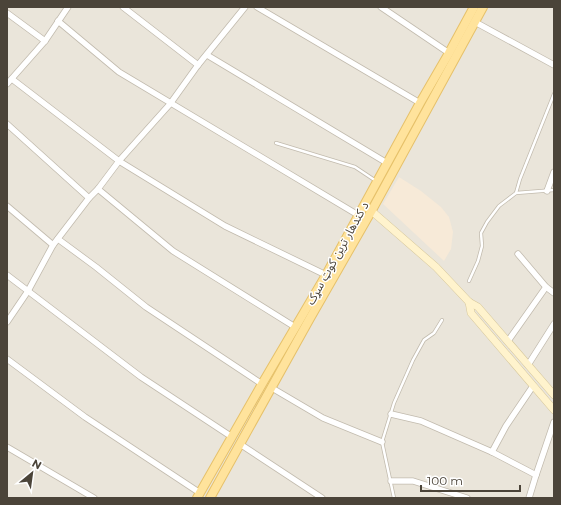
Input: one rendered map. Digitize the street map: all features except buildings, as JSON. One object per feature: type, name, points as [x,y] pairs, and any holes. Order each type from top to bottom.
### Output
[{"type":"main road","name":"د کندهار ترين کوټ سړک","points":[[210,498],[272,388],[326,275],[358,215],[474,7]]},
{"type":"main road","name":"د کندهار ترين کوټ سړک","points":[[199,496],[295,327],[306,318],[372,210],[483,7]]},
{"type":"main road","points":[[364,204],[436,267],[469,302],[478,307],[554,395]]},
{"type":"main road","points":[[469,302],[471,313],[554,410]]},
{"type":"street","points":[[7,84],[45,41],[68,7]]},
{"type":"street","points":[[123,7],[198,65]]},
{"type":"street","points":[[7,322],[28,291],[53,245],[88,198],[98,189],[119,161],[170,104],[198,65],[245,7]]},
{"type":"street","points":[[257,7],[420,103]]},
{"type":"street","points":[[381,7],[449,54]]},
{"type":"street","points":[[7,13],[45,41]]},
{"type":"street","points":[[58,21],[118,72],[358,215]]},
{"type":"street","points":[[475,22],[554,65]]},
{"type":"street","points":[[207,55],[387,163]]},
{"type":"street","points":[[12,79],[119,161],[225,226],[326,275]]},
{"type":"street","points":[[7,124],[88,198]]},
{"type":"street","points":[[547,191],[554,172]]},
{"type":"street","points":[[98,189],[173,250],[295,327]]},
{"type":"street","points":[[7,206],[53,245]]},
{"type":"street","points":[[58,238],[146,308],[262,384]]},
{"type":"street","points":[[518,254],[546,287],[554,293]]},
{"type":"street","points":[[7,275],[141,378],[232,437]]},
{"type":"street","points":[[508,341],[546,287]]},
{"type":"street","points":[[528,365],[553,327]]},
{"type":"street","points":[[7,359],[85,417],[199,496]]},
{"type":"street","points":[[492,452],[506,426],[533,386]]},
{"type":"street","points":[[272,388],[323,418],[382,442]]},
{"type":"street","points":[[391,414],[421,421],[492,452],[536,475]]},
{"type":"street","points":[[529,498],[554,422]]},
{"type":"street","points":[[240,444],[322,498]]},
{"type":"street","points":[[7,447],[94,498]]},
{"type":"street","points":[[391,481],[413,481],[467,498]]},
{"type":"lane","points":[[516,193],[520,179],[554,94]]},
{"type":"lane","points":[[276,143],[355,167],[377,181]]},
{"type":"lane","points":[[469,282],[478,261],[482,246],[481,233],[498,206],[516,193],[554,190]]},
{"type":"lane","points":[[394,498],[382,442],[394,403],[413,360],[424,340],[434,332],[442,320]]},
{"type":"shaded area","points":[[7,7],[554,7],[554,498],[7,498]]},
{"type":"shaded area","points":[[399,177],[421,191],[441,207],[449,217],[453,232],[451,249],[444,261],[383,204]]}]
